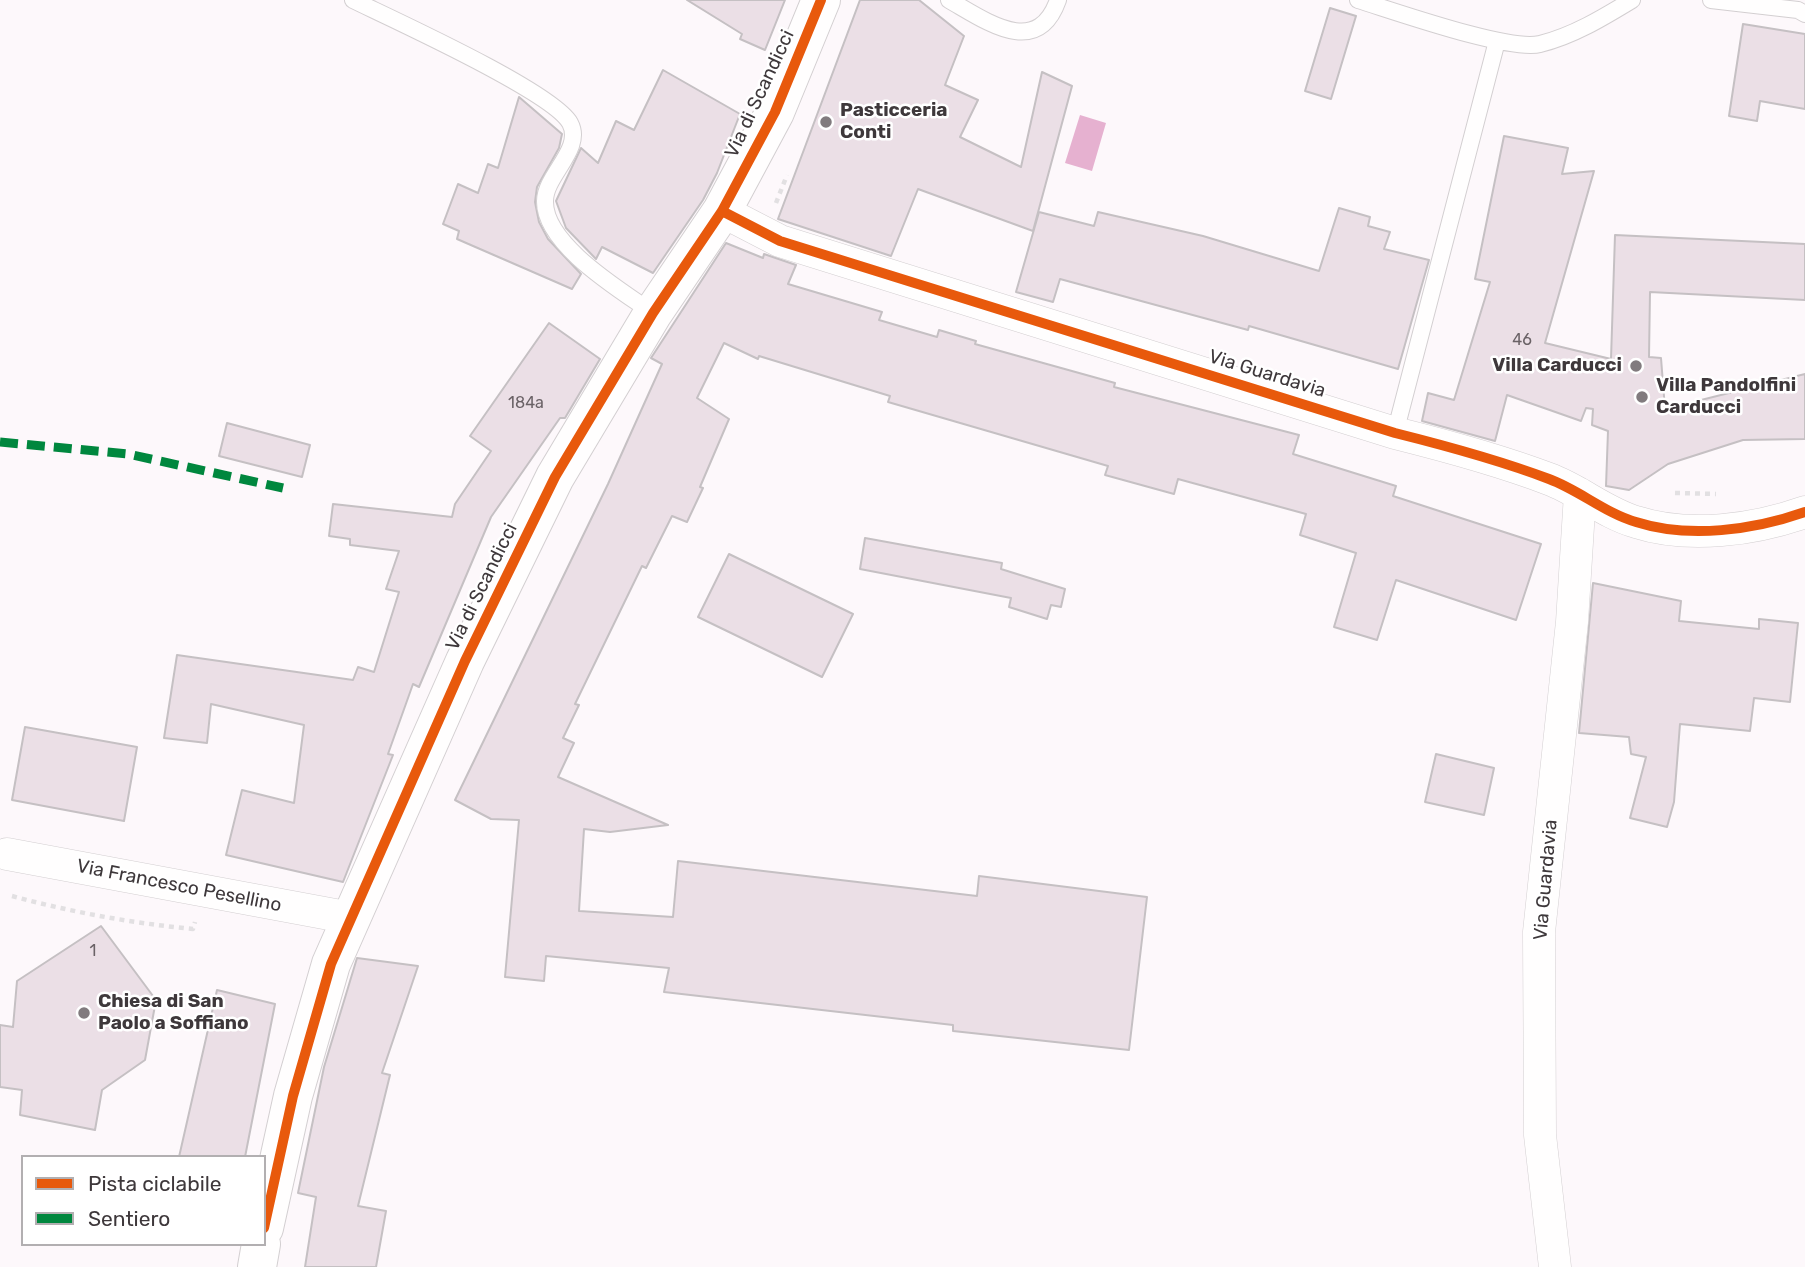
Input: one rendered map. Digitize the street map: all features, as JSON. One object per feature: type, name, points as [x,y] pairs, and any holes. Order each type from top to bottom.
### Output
[{"type":"street","name":"Via di Scandicci","points":[[266,1219],[304,1053],[331,964],[510,566],[555,477],[653,313],[722,211],[775,112],[821,0]]},
{"type":"street","name":"Via Guardavia","points":[[722,211],[780,241],[1395,433],[1489,457],[1553,480],[1635,522],[1672,529],[1718,530],[1757,526],[1805,512]]},
{"type":"street","name":"Via Guardavia","points":[[1555,1267],[1540,1135],[1539,932],[1572,622],[1580,494]]},
{"type":"street","name":"Via Francesco Pesellino","points":[[7,854],[351,918]]},
{"type":"street","points":[[257,1267],[261,1246]]},
{"type":"lane","points":[[353,0],[504,76],[559,110],[571,124],[573,141],[544,200],[548,214],[565,243],[594,273],[653,313]]},
{"type":"lane","points":[[949,0],[1010,31],[1034,32],[1048,21],[1058,0]]},
{"type":"lane","points":[[1358,0],[1497,41],[1538,45],[1597,22],[1632,0]]},
{"type":"lane","points":[[1711,0],[1798,10],[1805,14]]},
{"type":"lane","points":[[1395,433],[1497,41]]},
{"type":"shaded area","points":[[1080,115],[1106,123],[1092,171],[1065,163]]},
{"type":"building","points":[[687,0],[785,0],[765,50],[740,39],[742,34]]},
{"type":"building","points":[[860,0],[919,0],[964,36],[945,85],[978,100],[960,137],[1021,167],[1042,72],[1072,86],[1033,231],[918,189],[891,256],[778,219]]},
{"type":"building","points":[[1330,8],[1356,16],[1331,99],[1305,91]]},
{"type":"building","points":[[1743,24],[1805,34],[1805,109],[1760,101],[1757,121],[1729,116]]},
{"type":"building","points":[[663,70],[740,114],[717,173],[703,200],[653,273],[602,247],[596,259],[566,228],[556,201],[581,148],[598,163],[616,121],[634,130]]},
{"type":"building","points":[[519,97],[562,134],[559,148],[537,187],[535,202],[539,222],[548,239],[581,274],[572,289],[457,239],[459,231],[443,224],[458,184],[478,193],[488,164],[498,168]]},
{"type":"building","points":[[1504,136],[1568,148],[1562,174],[1594,171],[1545,343],[1611,359],[1615,235],[1805,244],[1805,300],[1650,292],[1649,357],[1661,358],[1665,409],[1805,374],[1805,439],[1743,440],[1668,464],[1629,490],[1606,486],[1608,431],[1592,425],[1593,409],[1586,408],[1581,421],[1507,395],[1495,441],[1422,421],[1428,393],[1454,400],[1490,282],[1475,279]]},
{"type":"building","points":[[1339,208],[1370,217],[1368,226],[1390,232],[1384,249],[1429,260],[1398,369],[1249,326],[1248,330],[1060,279],[1053,302],[1016,292],[1039,212],[1094,226],[1098,212],[1203,236],[1319,271]]},
{"type":"building","points":[[726,243],[763,258],[764,254],[796,265],[788,284],[882,312],[879,320],[937,337],[939,330],[976,341],[975,344],[1115,383],[1114,387],[1299,435],[1293,454],[1396,486],[1393,496],[1541,544],[1516,620],[1396,580],[1377,640],[1334,627],[1356,553],[1300,535],[1306,514],[1178,479],[1174,494],[1105,475],[1108,466],[888,402],[890,396],[759,356],[758,359],[724,343],[697,398],[729,419],[700,487],[703,488],[687,522],[672,516],[646,568],[642,566],[575,704],[579,705],[563,738],[574,743],[558,777],[668,825],[610,832],[584,829],[579,911],[673,917],[678,861],[977,896],[979,876],[1147,897],[1129,1050],[953,1031],[953,1025],[664,992],[669,968],[546,956],[544,981],[505,977],[519,820],[491,819],[455,800],[608,484],[662,364],[651,358]]},
{"type":"building","points":[[549,323],[600,359],[565,418],[560,418],[491,517],[419,687],[413,684],[388,754],[393,755],[343,882],[226,855],[242,790],[294,803],[304,725],[211,704],[207,743],[164,738],[177,655],[353,680],[358,667],[374,672],[399,592],[386,589],[399,551],[350,545],[350,539],[329,536],[333,504],[452,517],[455,504],[491,451],[470,436]]},
{"type":"building","points":[[227,423],[310,445],[302,477],[219,456]]},
{"type":"building","points":[[865,538],[1002,563],[1001,569],[1065,589],[1061,607],[1051,605],[1047,619],[1009,607],[1011,598],[860,569]]},
{"type":"building","points":[[729,554],[853,614],[822,677],[698,617]]},
{"type":"building","points":[[1593,583],[1681,601],[1679,621],[1759,629],[1759,619],[1798,623],[1790,702],[1754,698],[1750,731],[1680,724],[1674,802],[1667,827],[1630,818],[1646,757],[1631,754],[1629,737],[1579,733]]},
{"type":"building","points":[[25,727],[137,747],[124,821],[12,800]]},
{"type":"building","points":[[1436,754],[1494,768],[1484,815],[1425,802]]},
{"type":"building","name":"Chiesa di San Paolo a Soffiano","points":[[101,926],[156,1000],[145,1060],[102,1090],[95,1130],[20,1115],[22,1090],[0,1087],[0,1025],[13,1027],[17,981]]},
{"type":"building","points":[[357,958],[418,966],[382,1073],[390,1075],[358,1206],[386,1211],[376,1267],[305,1267],[316,1197],[298,1193],[324,1067]]},
{"type":"building","points":[[217,990],[275,1004],[245,1155],[179,1155]]},
{"type":"marked path","points":[[0,442],[128,454],[283,488]]},
{"type":"cycle path","points":[[266,1219],[293,1096],[331,964],[465,661],[555,477],[653,313],[722,211],[775,112],[821,0]]},
{"type":"cycle path","points":[[722,211],[780,241],[1395,433],[1511,466],[1560,484],[1636,522],[1678,530],[1721,530],[1765,524],[1805,512]]},
{"type":"place","name":"Pasticceria Conti","points":[[826,122]]},
{"type":"place","name":"Villa Carducci","points":[[1636,366]]},
{"type":"place","name":"Villa Pandolfini Carducci","points":[[1642,397]]},
{"type":"place","name":"Chiesa di San Paolo a Soffiano","points":[[84,1013]]}]
